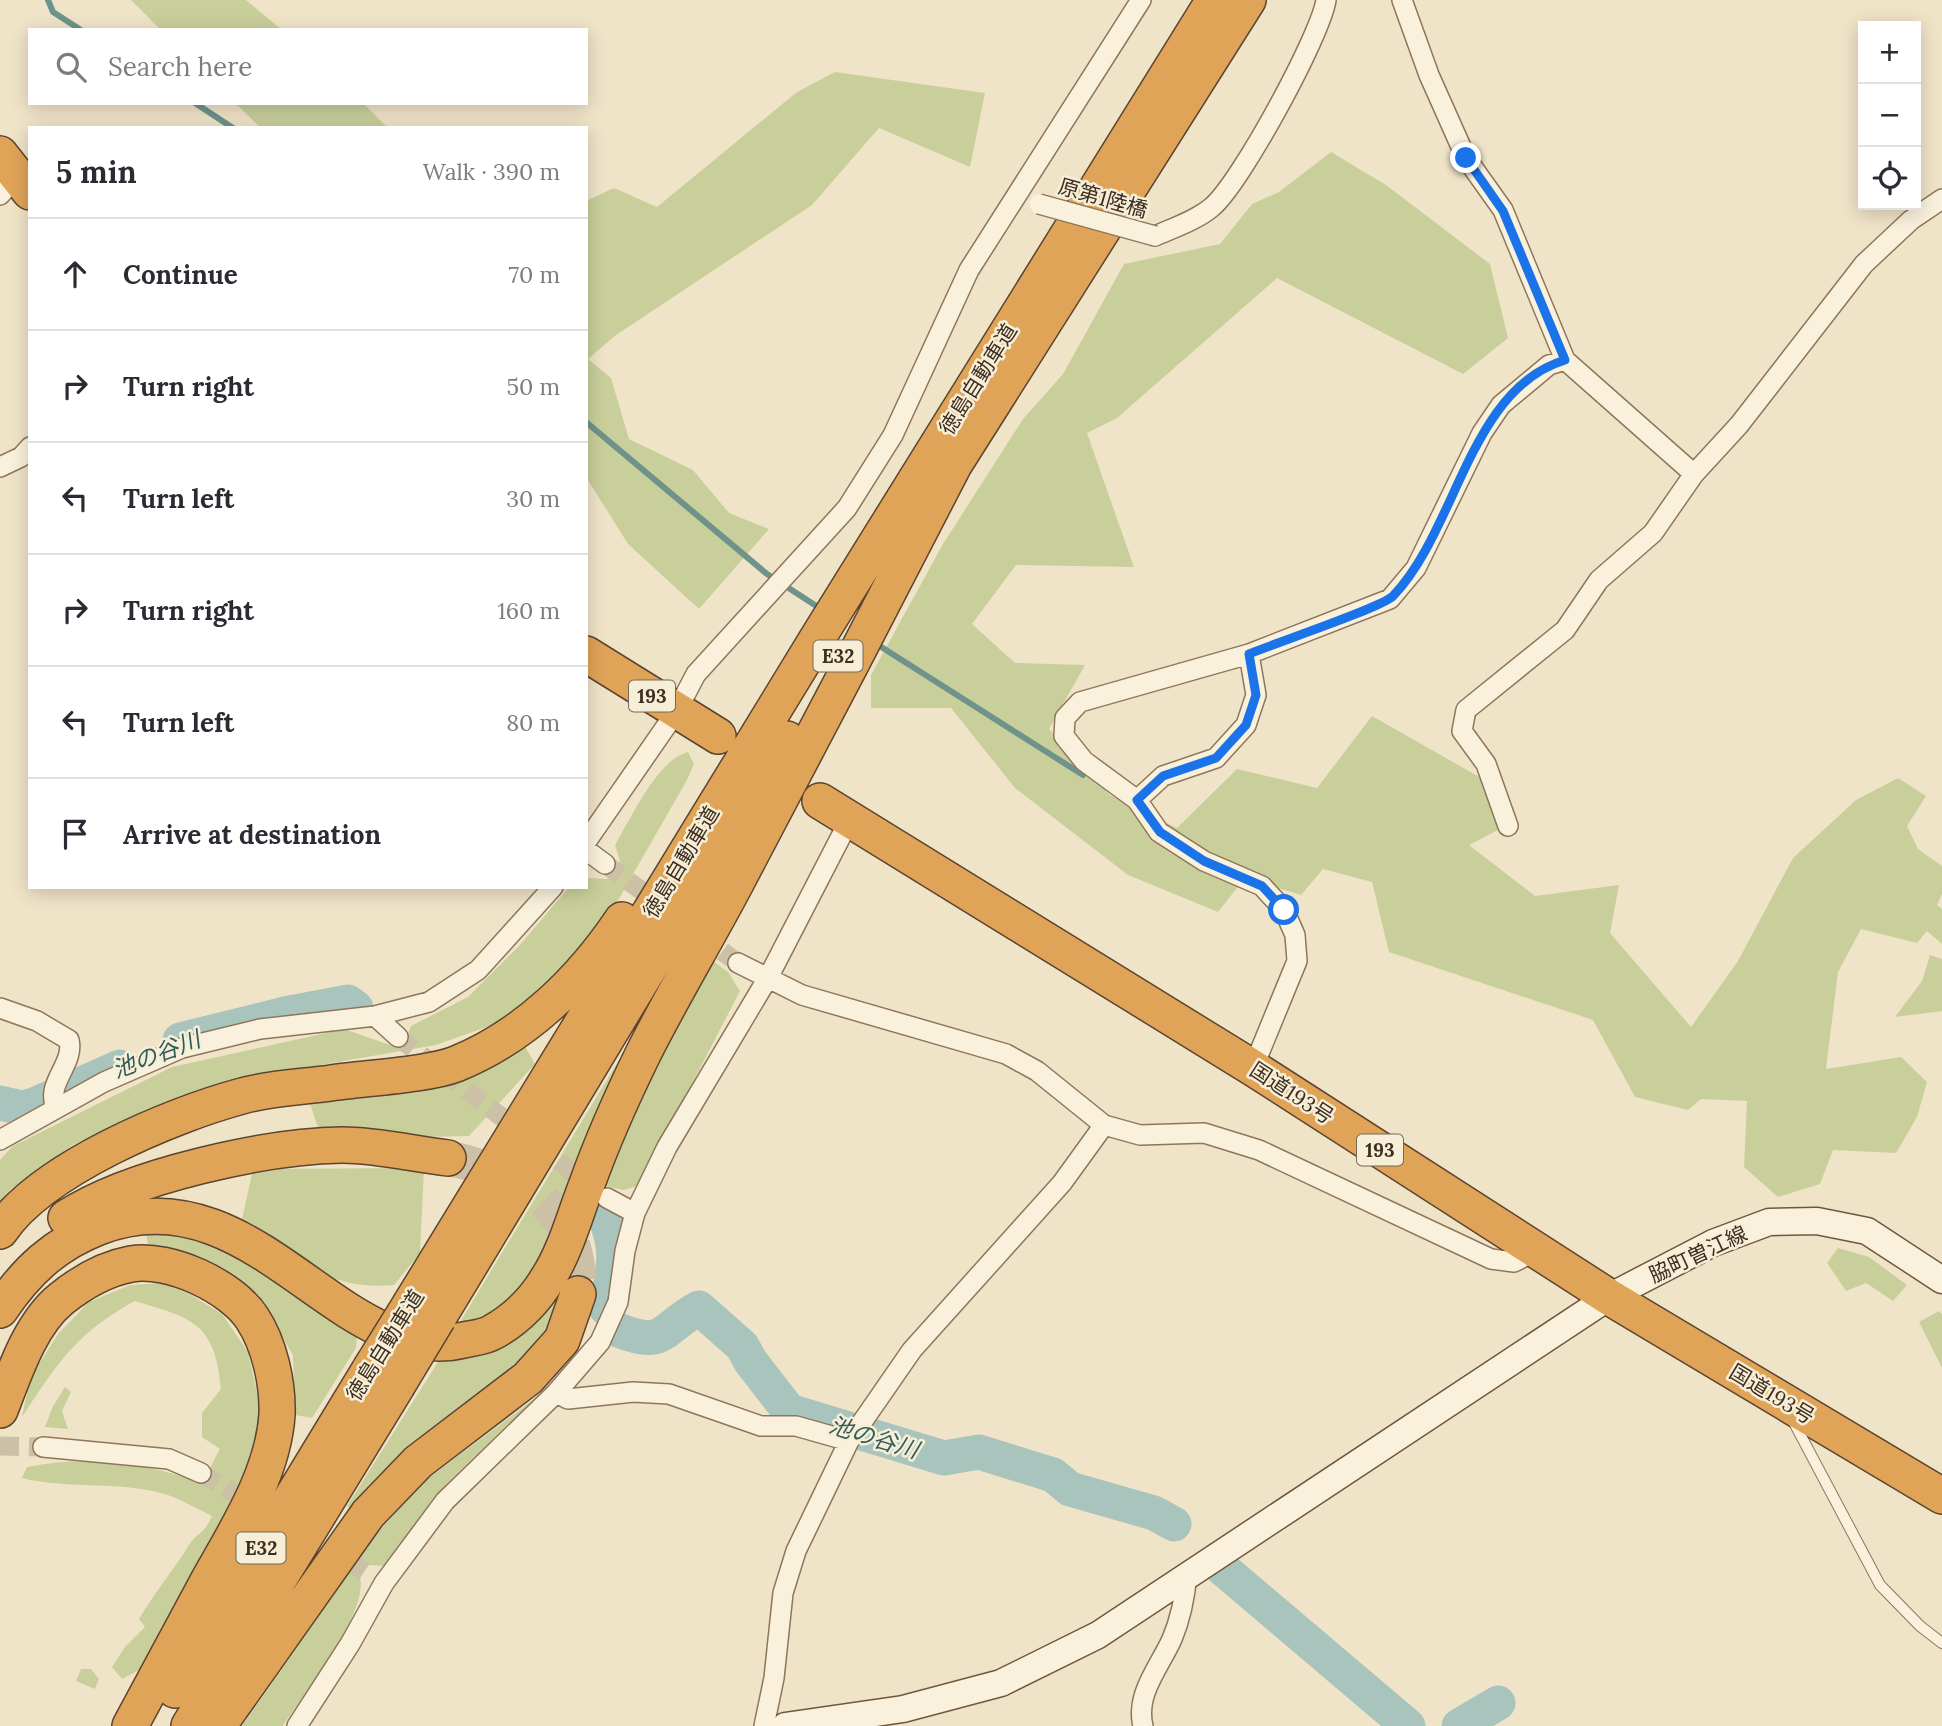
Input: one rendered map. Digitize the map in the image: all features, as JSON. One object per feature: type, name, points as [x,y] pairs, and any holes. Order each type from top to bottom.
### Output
[{"type":"highway","name":"徳島自動車道","points":[[425,1311],[820,634],[1214,0]]},
{"type":"highway","name":"徳島自動車道","points":[[153,1726],[384,1378],[957,459],[1248,0]]},
{"type":"highway","points":[[0,1310],[21,1278],[71,1238],[121,1219],[169,1218],[228,1231],[380,1330],[410,1342],[450,1344],[491,1334],[523,1312],[549,1277],[608,1126],[645,1051],[719,916],[957,459]]},
{"type":"highway","points":[[0,1231],[40,1192],[86,1160],[152,1127],[243,1095],[453,1065],[499,1044],[551,1004],[607,942],[820,634]]},
{"type":"highway","name":"193","points":[[588,654],[676,712],[719,736]]},
{"type":"highway","name":"国道193号","points":[[820,801],[1253,1068],[1609,1297],[1942,1496]]},
{"type":"highway","points":[[0,1279],[25,1246],[79,1210],[156,1177],[256,1155],[343,1145],[448,1158]]},
{"type":"highway","points":[[0,1410],[26,1345],[58,1301],[93,1276],[134,1263],[176,1268],[218,1286],[252,1317],[272,1363],[277,1415],[264,1471],[236,1530],[130,1726]]},
{"type":"highway","points":[[218,1726],[368,1514],[418,1462],[528,1378],[562,1340],[578,1294]]},
{"type":"highway","name":"徳島自動車道","points":[[189,1726],[384,1378]]},
{"type":"street","points":[[588,839],[676,712],[696,674],[846,508],[893,435],[969,270],[1141,0]]},
{"type":"street","name":"原第1陸橋","points":[[1018,195],[1039,204],[1155,236],[1213,206],[1252,155],[1311,41],[1324,12],[1326,0]]},
{"type":"street","points":[[1402,0],[1429,75],[1466,158],[1503,211],[1565,360],[1694,474]]},
{"type":"street","points":[[1508,826],[1486,764],[1462,731],[1466,710],[1565,630],[1599,580],[1653,533],[1694,474],[1739,425],[1864,264],[1912,220],[1942,199]]},
{"type":"street","points":[[1253,1068],[1297,961],[1295,934],[1284,910],[1262,886],[1204,861],[1160,832],[1137,800],[1084,761],[1064,736],[1065,718],[1080,702],[1249,654],[1390,599],[1416,568],[1482,433],[1500,405],[1549,365],[1565,360]]},
{"type":"street","points":[[0,467],[21,457],[28,449]]},
{"type":"street","points":[[1137,800],[1163,776],[1216,758],[1246,725],[1256,695],[1249,654]]},
{"type":"street","points":[[297,1726],[350,1644],[377,1579],[445,1501],[556,1393],[600,1342],[618,1302],[625,1251],[635,1213],[667,1147],[769,976],[850,819]]},
{"type":"street","points":[[588,851],[605,864]]},
{"type":"street","points":[[0,1140],[53,1100],[104,1082],[182,1048],[260,1029],[375,1016],[429,1002],[478,970],[551,889]]},
{"type":"street","points":[[738,963],[769,976],[802,995],[825,1003],[1006,1054],[1037,1071],[1104,1125],[1140,1135],[1204,1133],[1259,1150],[1491,1259],[1514,1262],[1537,1250]]},
{"type":"street","points":[[0,1009],[37,1021],[69,1040],[71,1048],[53,1100]]},
{"type":"street","points":[[375,1016],[398,1037]]},
{"type":"street","points":[[764,1726],[774,1678],[783,1593],[796,1551],[852,1435],[912,1350],[1062,1183],[1104,1125]]},
{"type":"street","points":[[607,1198],[635,1213]]},
{"type":"street","name":"脇町曽江線","points":[[785,1726],[903,1709],[1001,1683],[1098,1635],[1609,1297],[1713,1243],[1769,1222],[1817,1221],[1867,1231],[1942,1280]]},
{"type":"street","points":[[556,1393],[568,1399],[633,1392],[669,1394],[761,1426],[796,1426],[852,1435]]},
{"type":"street","points":[[43,1447],[169,1459],[201,1473]]},
{"type":"street","points":[[1143,1726],[1140,1716],[1146,1689],[1173,1637],[1184,1600],[1187,1574]]},
{"type":"lane","points":[[1793,1407],[1790,1419],[1880,1585],[1920,1626],[1942,1643]]},
{"type":"green space","points":[[131,0],[246,0],[280,28],[159,28]]},
{"type":"green space","points":[[835,72],[985,93],[970,167],[879,128],[812,205],[616,335],[588,359],[588,200],[614,188],[657,207],[797,92]]},
{"type":"green space","points":[[237,105],[365,105],[386,126],[259,126]]},
{"type":"green space","points":[[1331,152],[1386,185],[1490,264],[1508,338],[1463,374],[1277,278],[1117,418],[1087,433],[1134,567],[1016,565],[972,624],[1015,663],[1085,665],[1049,729],[1110,795],[1177,828],[1237,769],[1317,788],[1372,716],[1497,787],[1500,829],[1469,845],[1535,896],[1619,885],[1610,933],[1691,1027],[1738,961],[1793,858],[1856,800],[1898,778],[1926,796],[1907,826],[1918,849],[1942,866],[1942,894],[1937,905],[1942,909],[1942,944],[1927,931],[1917,943],[1861,929],[1838,972],[1826,1069],[1901,1057],[1927,1082],[1917,1117],[1896,1153],[1833,1150],[1820,1184],[1778,1197],[1744,1167],[1747,1101],[1701,1099],[1688,1110],[1635,1097],[1593,1020],[1389,952],[1372,882],[1323,869],[1301,895],[1245,878],[1218,912],[1128,875],[1015,788],[951,708],[871,708],[871,675],[943,544],[1023,419],[1063,374],[1124,264],[1220,244],[1252,204],[1279,192]]},
{"type":"green space","points":[[588,359],[611,378],[629,439],[693,470],[729,513],[769,529],[699,609],[628,544],[588,480]]},
{"type":"green space","points":[[688,752],[694,764],[620,897],[572,963],[509,1019],[436,1045],[246,1078],[148,1109],[73,1145],[10,1190],[0,1202],[0,1160],[13,1146],[172,1067],[344,1029],[390,1045],[407,1036],[411,1026],[468,997],[520,945],[567,889],[588,889],[588,878],[607,879],[620,861],[615,845],[637,806],[656,777],[677,757]]},
{"type":"green space","points":[[1930,955],[1942,959],[1942,1011],[1895,1017],[1922,981]]},
{"type":"green space","points":[[713,961],[728,972],[740,991],[639,1186],[623,1190],[606,1186],[638,1098]]},
{"type":"green space","points":[[522,1041],[535,1064],[469,1136],[320,1133],[308,1098]]},
{"type":"green space","points":[[625,1050],[630,1054],[552,1249],[520,1300],[490,1320],[457,1327]]},
{"type":"green space","points":[[424,1168],[420,1253],[394,1285],[349,1283],[330,1277],[295,1260],[241,1224],[253,1169]]},
{"type":"green space","points":[[146,1232],[200,1237],[273,1270],[357,1331],[356,1348],[312,1418],[295,1415],[293,1355],[259,1298],[199,1256],[148,1245]]},
{"type":"green space","points":[[1838,1248],[1869,1257],[1907,1285],[1893,1301],[1866,1283],[1846,1291],[1827,1263]]},
{"type":"green space","points":[[163,1283],[191,1295],[222,1314],[248,1352],[262,1414],[225,1520],[143,1668],[122,1679],[112,1667],[125,1647],[145,1627],[139,1619],[212,1516],[185,1502],[150,1490],[58,1484],[22,1478],[27,1467],[93,1461],[159,1470],[202,1483],[220,1449],[202,1437],[202,1413],[221,1389],[213,1350],[207,1337],[187,1319],[135,1301],[83,1337],[58,1365],[22,1417],[30,1378],[58,1334],[89,1302],[130,1285]]},
{"type":"green space","points":[[561,1286],[563,1308],[547,1340],[358,1514],[347,1506],[438,1362],[480,1356],[511,1343],[536,1320]]},
{"type":"green space","points":[[1939,1311],[1942,1314],[1942,1368],[1919,1322]]},
{"type":"green space","points":[[65,1387],[71,1392],[62,1411],[68,1429],[45,1427],[53,1406]]},
{"type":"green space","points":[[534,1399],[446,1484],[387,1566],[369,1565],[360,1577],[360,1592],[355,1611],[345,1631],[283,1726],[242,1726],[378,1532],[426,1480]]},
{"type":"green space","points":[[81,1669],[91,1669],[99,1679],[95,1689],[76,1681]]},
{"type":"waterway","points":[[48,0],[53,12],[78,28]]},
{"type":"waterway","points":[[198,105],[230,126]]},
{"type":"waterway","points":[[588,424],[767,574],[821,609]]},
{"type":"waterway","points":[[875,643],[1083,775]]},
{"type":"waterway","name":"池の谷川","points":[[180,1040],[285,1014],[348,1002],[356,1008]]},
{"type":"waterway","name":"池の谷川","points":[[0,1103],[23,1108],[34,1105],[120,1067]]},
{"type":"waterway","name":"池の谷川","points":[[602,1210],[611,1236],[614,1259],[606,1308]]},
{"type":"waterway","name":"池の谷川","points":[[618,1330],[645,1338],[654,1337],[699,1308],[742,1346],[789,1411],[944,1458],[979,1452],[1053,1475],[1070,1489],[1154,1513],[1174,1524]]},
{"type":"waterway","name":"池の谷川","points":[[1223,1569],[1408,1726]]},
{"type":"waterway","name":"池の谷川","points":[[1459,1726],[1498,1703]]},
{"type":"tunnel","points":[[605,864],[661,905]]},
{"type":"tunnel","points":[[699,934],[738,963]]},
{"type":"tunnel","points":[[398,1037],[592,1187]]},
{"type":"tunnel","points":[[448,1158],[500,1174],[543,1201],[559,1218],[571,1240],[577,1265],[578,1294]]},
{"type":"tunnel","points":[[0,1446],[43,1447]]},
{"type":"tunnel","points":[[201,1473],[257,1507]]},
{"type":"tunnel","points":[[298,1532],[369,1574]]},
{"type":"route","points":[[1284,910],[1262,886],[1204,861],[1160,832],[1137,800],[1163,776],[1216,758],[1246,725],[1256,695],[1249,654],[1390,599],[1416,568],[1482,433],[1500,405],[1549,365],[1565,360],[1503,211],[1466,158]]}]
